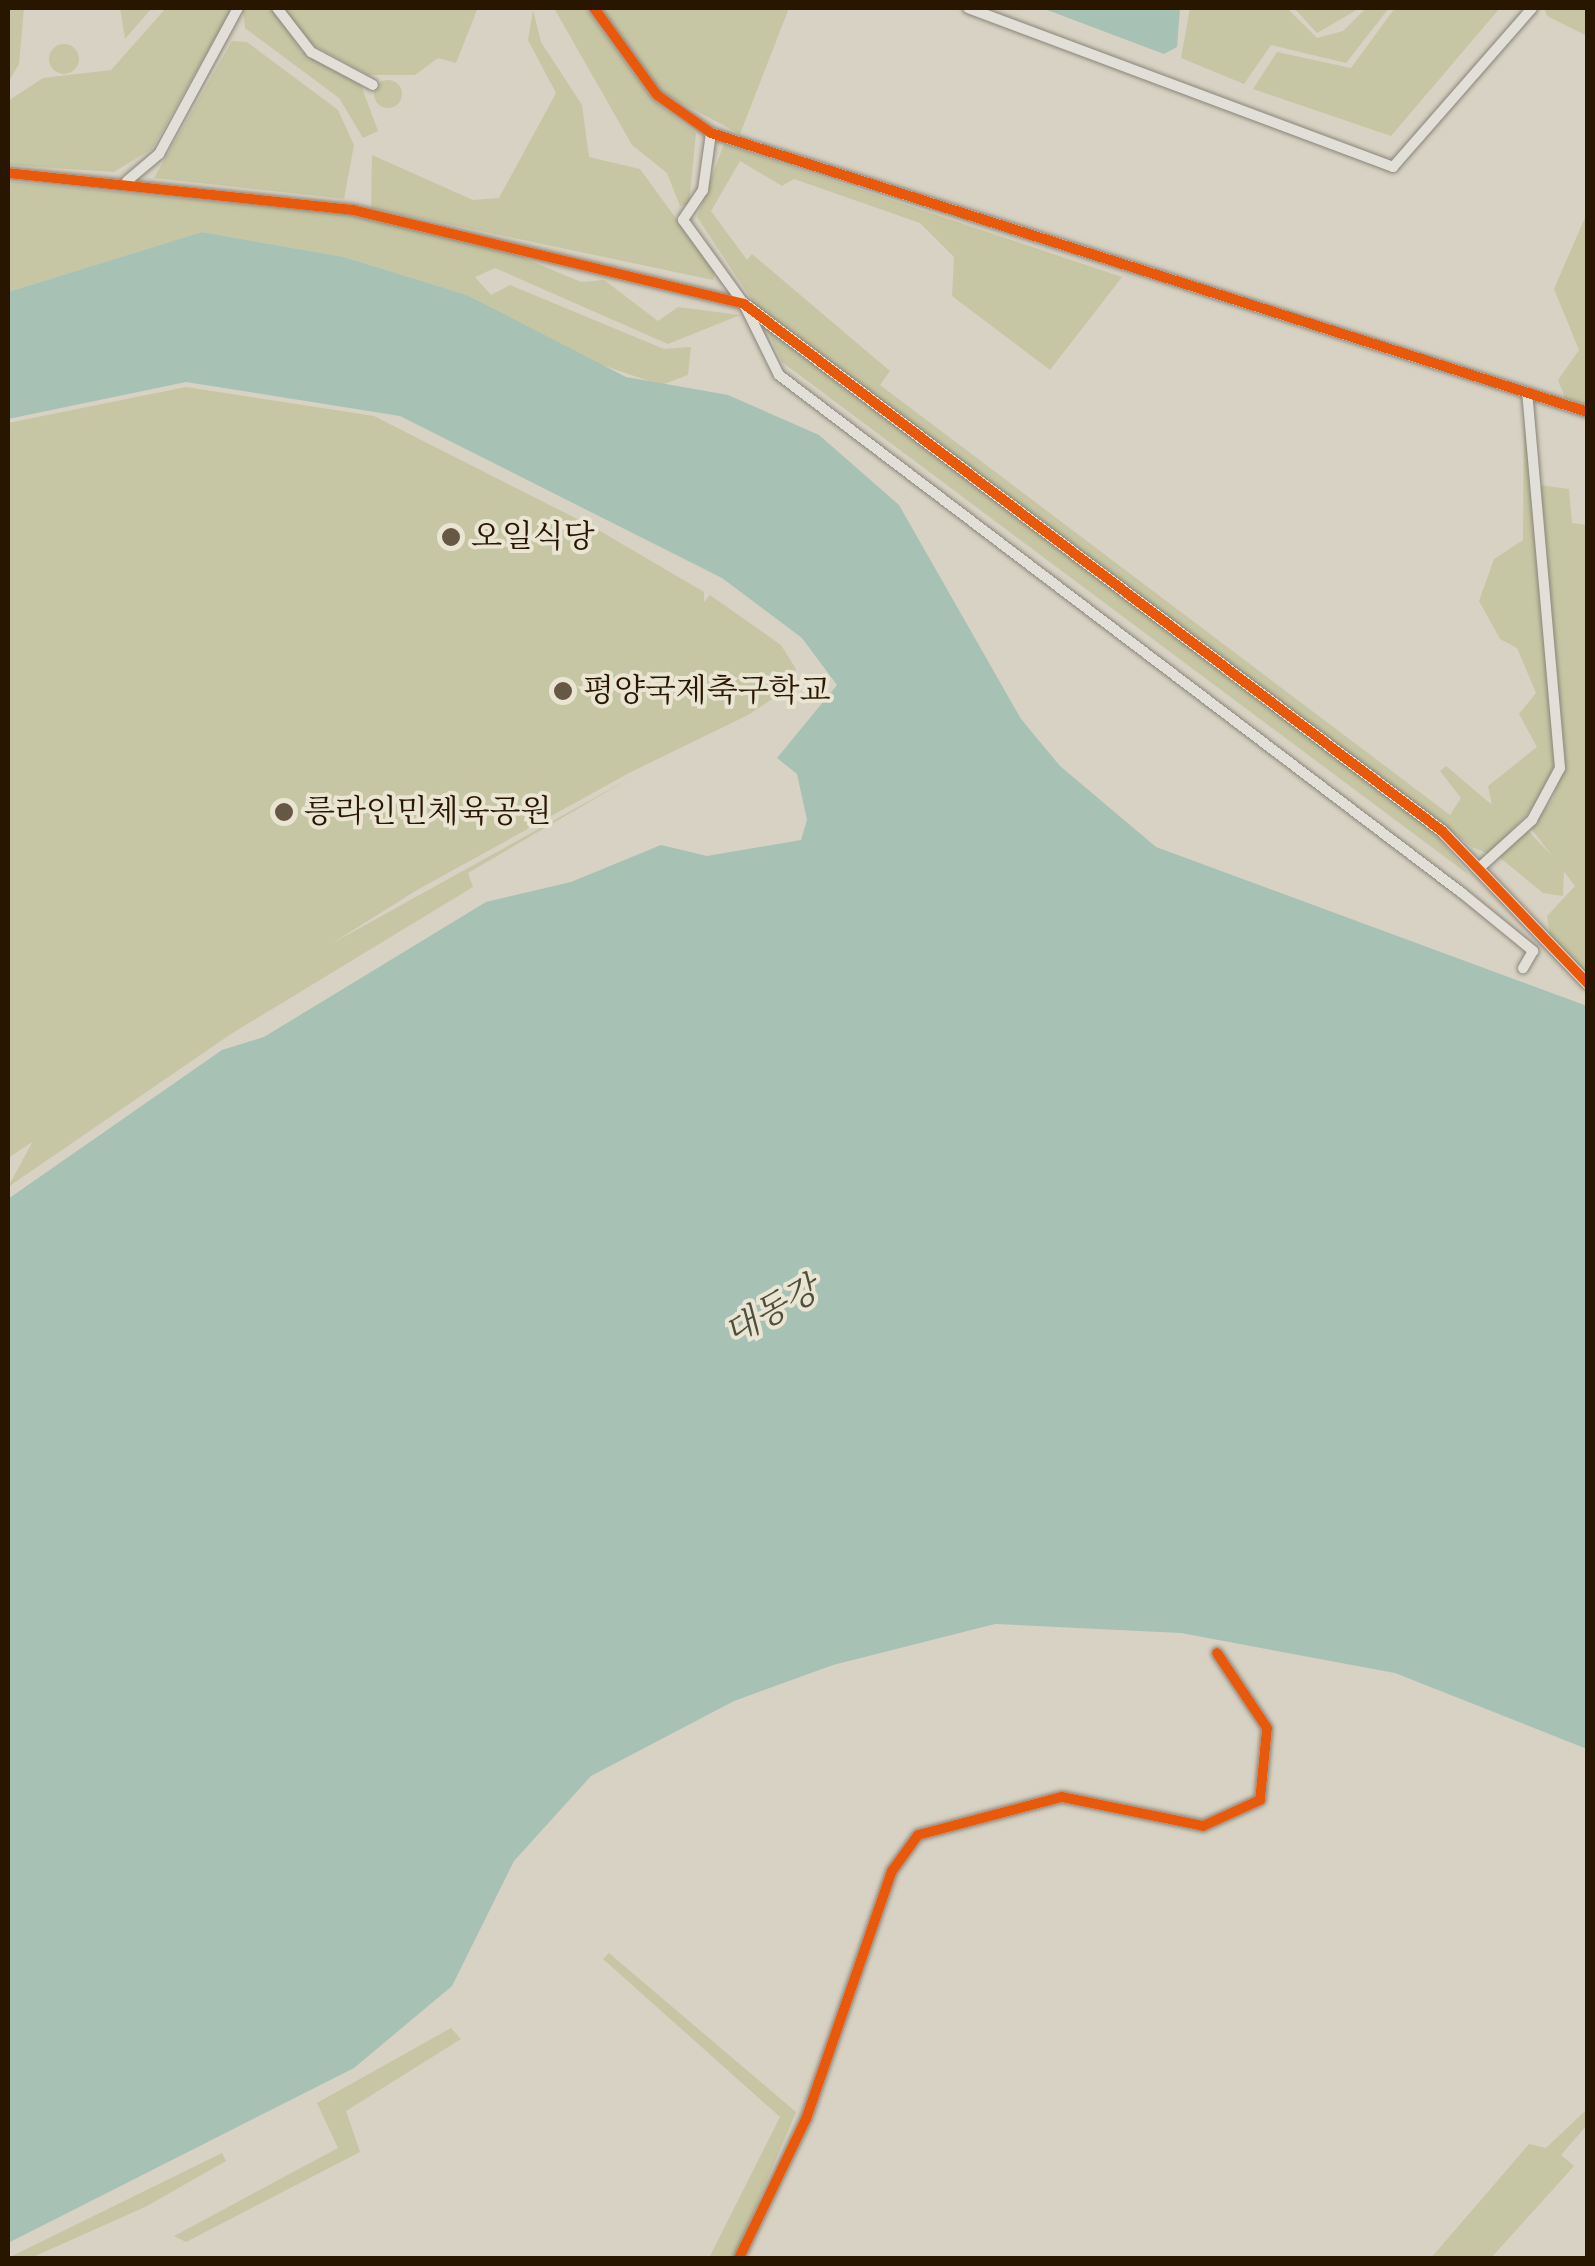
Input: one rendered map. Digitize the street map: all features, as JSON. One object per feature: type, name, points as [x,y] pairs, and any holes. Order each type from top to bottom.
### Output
[{"type":"street","points":[[127,181],[159,154],[238,8]]},
{"type":"street","points":[[277,8],[311,52],[372,84]]},
{"type":"street","points":[[594,8],[657,95],[710,133],[1588,412]]},
{"type":"street","points":[[968,8],[1394,168],[1532,8]]},
{"type":"street","points":[[710,133],[702,190],[683,220],[744,304],[779,375],[1462,893],[1533,951],[1522,968]]},
{"type":"street","points":[[8,173],[127,181],[353,210],[744,304],[1442,830],[1588,984]]},
{"type":"street","points":[[1478,868],[1532,820],[1560,768],[1527,393]]},
{"type":"street","points":[[739,2258],[806,2120],[892,1871],[918,1835],[1062,1797],[1203,1826],[1260,1800],[1267,1728],[1217,1653]]},
{"type":"shaded area","points":[[8,8],[24,8],[19,64],[8,83]]},
{"type":"shaded area","points":[[120,8],[152,8],[125,39]]},
{"type":"shaded area","points":[[166,8],[232,8],[152,149],[114,172],[8,165],[8,101],[43,78],[111,70]]},
{"type":"shaded area","points":[[243,8],[272,8],[302,52],[361,85],[378,131],[363,138],[339,98],[245,28]]},
{"type":"shaded area","points":[[284,8],[477,10],[456,63],[438,58],[415,75],[369,75],[306,41]]},
{"type":"shaded area","points":[[554,8],[585,8],[653,100],[696,133],[689,205],[680,206],[667,173],[632,145]]},
{"type":"shaded area","points":[[599,8],[789,8],[740,134],[659,91]]},
{"type":"shaded area","points":[[1190,8],[1287,8],[1317,38],[1343,31],[1366,8],[1389,8],[1346,63],[1271,45],[1244,84],[1181,58]]},
{"type":"shaded area","points":[[1294,8],[1360,8],[1317,33]]},
{"type":"shaded area","points":[[1395,8],[1500,8],[1391,136],[1253,89],[1277,52],[1351,68]]},
{"type":"shaded area","points":[[1544,8],[1587,8],[1587,36],[1547,16]]},
{"type":"shaded area","points":[[533,10],[541,42],[582,105],[589,157],[640,169],[715,272],[713,280],[371,208],[372,155],[473,200],[499,198],[556,93],[528,40]]},
{"type":"shaded area","points":[[232,41],[247,42],[338,110],[354,145],[344,199],[154,178]]},
{"type":"shaded area","points":[[64,44],[75,48],[79,59],[75,70],[64,74],[53,70],[49,59],[53,48]]},
{"type":"shaded area","points":[[388,80],[398,84],[402,94],[398,104],[388,108],[378,104],[374,94],[378,84]]},
{"type":"shaded area","points":[[724,144],[1122,277],[1050,370],[952,296],[954,257],[920,223],[794,179],[782,186],[740,161],[711,211],[747,260],[752,254],[890,371],[880,385],[1450,815],[1461,798],[1440,771],[1446,766],[1492,805],[1488,786],[1537,747],[1519,714],[1536,693],[1517,648],[1500,639],[1479,601],[1494,559],[1523,540],[1524,406],[1557,759],[1544,796],[1489,854],[1472,847],[758,309],[697,217]]},
{"type":"shaded area","points":[[8,181],[352,215],[512,253],[581,282],[604,280],[658,321],[678,307],[740,315],[668,344],[495,268],[475,277],[491,295],[510,285],[664,349],[691,347],[688,375],[661,385],[587,360],[467,295],[344,257],[202,232],[8,292]]},
{"type":"shaded area","points":[[1587,213],[1587,405],[1565,398],[1558,380],[1579,350],[1554,289]]},
{"type":"shaded area","points":[[766,327],[1435,833],[1469,875],[782,362]]},
{"type":"shaded area","name":"릉라인민체육공원","points":[[186,387],[374,416],[595,528],[704,592],[704,602],[710,595],[781,645],[796,669],[789,688],[748,715],[631,772],[417,890],[331,944],[632,777],[468,873],[473,887],[231,1034],[8,1187],[33,1142],[8,1158],[8,423]]},
{"type":"shaded area","points":[[1539,485],[1569,489],[1572,523],[1587,525],[1587,977],[1551,944],[1547,916],[1575,886],[1530,827],[1553,799],[1565,758]]},
{"type":"shaded area","points":[[1527,830],[1564,868],[1563,896],[1543,893],[1499,857]]},
{"type":"shaded area","points":[[609,1953],[796,2112],[734,2258],[709,2258],[780,2117],[603,1959]]},
{"type":"shaded area","points":[[451,2028],[461,2039],[346,2111],[360,2152],[186,2242],[174,2236],[338,2148],[317,2103]]},
{"type":"shaded area","points":[[1587,2109],[1587,2125],[1561,2155],[1574,2166],[1491,2258],[1431,2258],[1529,2144],[1546,2148]]},
{"type":"shaded area","points":[[222,2153],[226,2161],[147,2206],[31,2258],[8,2258]]},
{"type":"water","points":[[1042,8],[1180,8],[1177,47],[1164,54]]},
{"type":"water","name":"대동강","points":[[202,232],[344,257],[467,295],[626,377],[728,395],[819,435],[899,505],[1021,719],[1060,766],[1156,847],[1587,1006],[1587,1749],[1395,1673],[1181,1633],[995,1624],[833,1665],[734,1701],[591,1776],[514,1861],[452,1986],[354,2068],[8,2243],[8,1199],[222,1050],[264,1037],[486,902],[571,882],[661,845],[707,856],[801,840],[807,820],[797,774],[777,758],[837,685],[802,638],[722,578],[400,416],[186,382],[8,419],[8,292]]},
{"type":"cycle path","points":[[594,8],[657,95],[711,133],[1588,412]]},
{"type":"cycle path","points":[[8,173],[353,210],[744,304],[1442,831],[1588,984]]},
{"type":"cycle path","points":[[739,2258],[806,2119],[892,1871],[918,1835],[1062,1797],[1203,1826],[1260,1800],[1267,1728],[1217,1653]]},
{"type":"place","name":"오일식당","points":[[451,537]]},
{"type":"place","name":"평양국제축구학교","points":[[563,691]]},
{"type":"place","name":"릉라인민체육공원","points":[[284,812]]}]
